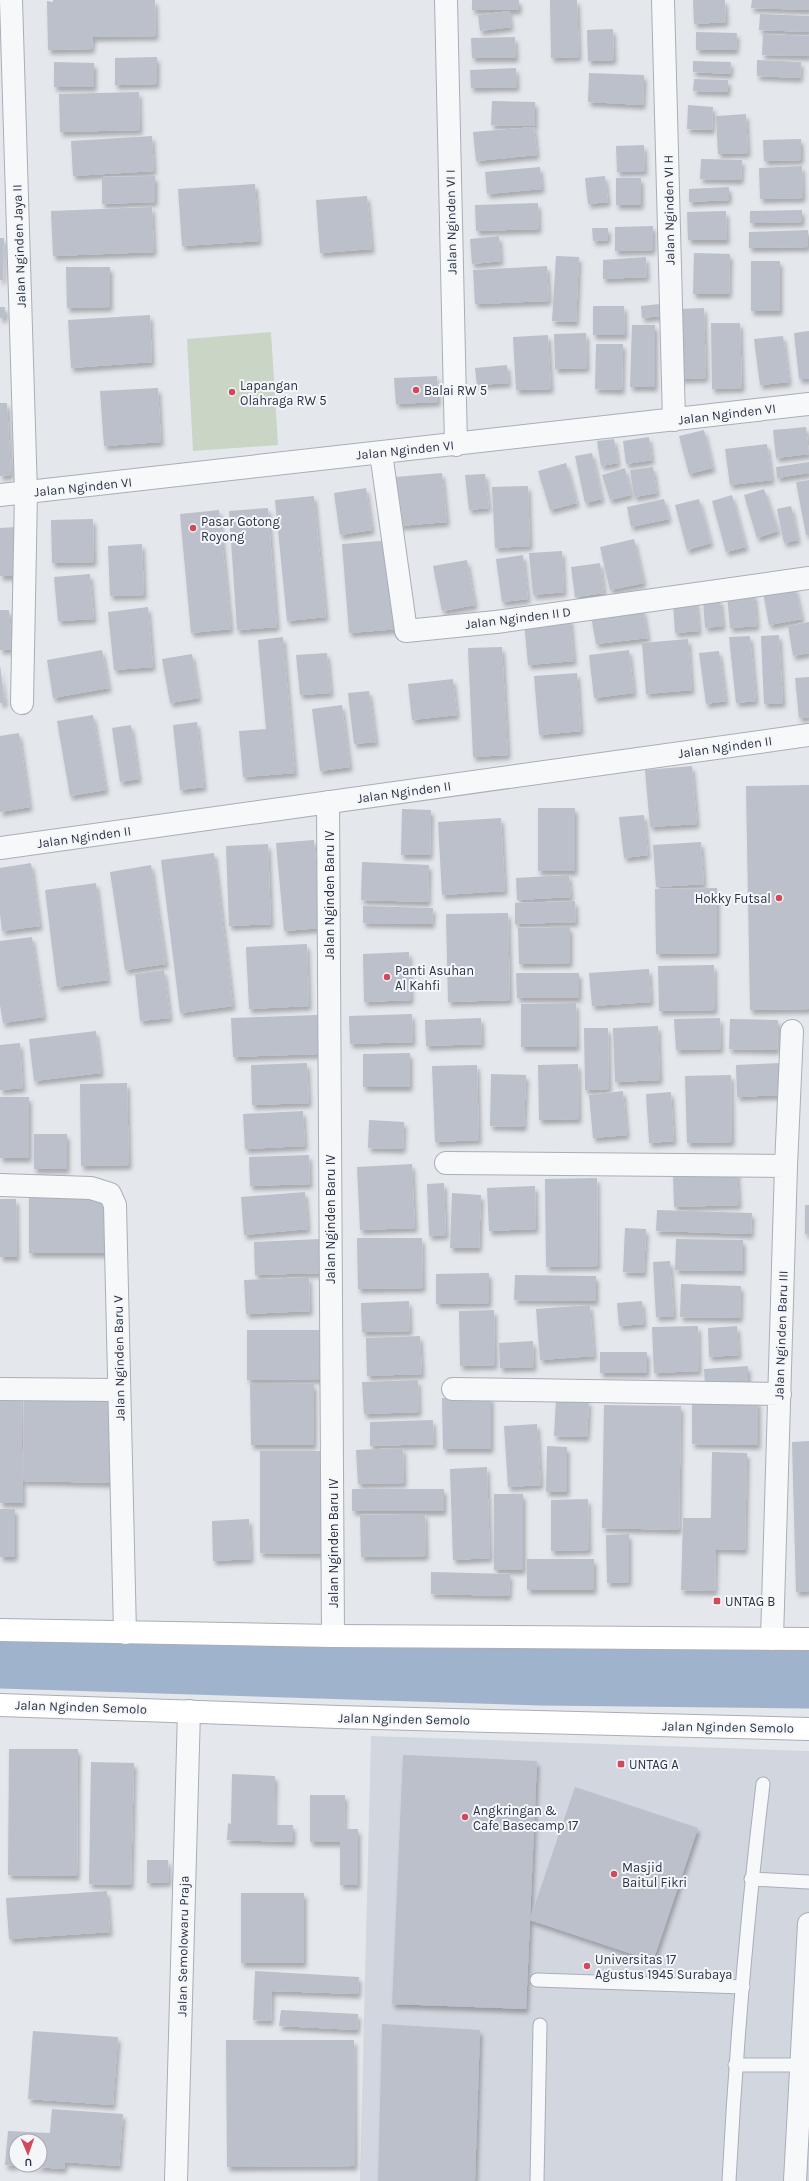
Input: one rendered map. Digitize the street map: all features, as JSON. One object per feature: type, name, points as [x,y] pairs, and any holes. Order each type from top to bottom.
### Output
[{"type":"main road","points":[[0,1630],[333,1636],[809,1639]]},
{"type":"main road","name":"Jalan Nginden Semolo","points":[[0,1705],[809,1729]]},
{"type":"street","name":"Jalan Nginden Jaya II","points":[[11,0],[26,493],[22,703]]},
{"type":"street","name":"Jalan Nginden VI I","points":[[446,0],[456,445]]},
{"type":"street","name":"Jalan Nginden VI H","points":[[663,0],[674,420]]},
{"type":"street","name":"Jalan Nginden VI","points":[[0,495],[456,445],[809,404]]},
{"type":"street","name":"Jalan Nginden II D","points":[[381,453],[406,631],[496,622],[809,578]]},
{"type":"street","name":"Jalan Nginden II","points":[[0,848],[809,735]]},
{"type":"street","name":"Jalan Nginden Baru IV","points":[[328,802],[333,1636]]},
{"type":"street","name":"Jalan Nginden Baru III","points":[[772,1639],[786,1166],[792,1031]]},
{"type":"street","points":[[446,1163],[786,1166]]},
{"type":"street","name":"Jalan Nginden Baru V","points":[[0,1185],[91,1188],[110,1194],[115,1204],[125,1633]]},
{"type":"street","points":[[0,1389],[120,1390]]},
{"type":"street","points":[[453,1390],[780,1394]]},
{"type":"street","name":"Jalan Semolowaru Praja","points":[[176,2181],[189,1711]]},
{"type":"street","points":[[795,2181],[809,1924]]},
{"type":"lane","points":[[729,2181],[735,2065],[743,1987],[751,1880],[763,1784]]},
{"type":"lane","points":[[751,1880],[809,1882]]},
{"type":"lane","points":[[537,1980],[743,1987]]},
{"type":"lane","points":[[537,2181],[540,2025]]},
{"type":"lane","points":[[735,2065],[802,2065]]},
{"type":"shaded area","name":"Universitas 17 Agustus 1945 Surabaya","points":[[371,1736],[809,1751],[809,2181],[360,2181]]},
{"type":"green space","name":"Lapangan Olahraga RW 5","points":[[271,332],[278,445],[193,451],[187,339]]},
{"type":"building","points":[[53,0],[155,0],[156,36],[93,37],[92,49],[48,50],[47,1],[53,2]]},
{"type":"building","points":[[472,0],[519,0],[519,10],[472,10]]},
{"type":"building","points":[[550,0],[577,0],[579,57],[551,58]]},
{"type":"building","points":[[693,0],[725,0],[726,22],[694,24]]},
{"type":"building","points":[[752,0],[809,0],[809,10],[751,8]]},
{"type":"building","points":[[509,11],[511,27],[480,31],[478,15]]},
{"type":"building","points":[[760,14],[809,16],[809,32],[759,30]]},
{"type":"building","points":[[613,29],[614,60],[588,61],[587,30]]},
{"type":"building","points":[[696,32],[737,33],[736,50],[696,50]]},
{"type":"building","points":[[763,34],[809,36],[809,56],[762,55]]},
{"type":"building","points":[[515,37],[516,58],[472,58],[471,38]]},
{"type":"building","points":[[157,57],[157,84],[115,85],[115,58]]},
{"type":"building","points":[[757,60],[801,62],[800,78],[757,76]]},
{"type":"building","points":[[693,61],[731,62],[730,74],[693,72]]},
{"type":"building","points":[[54,62],[94,63],[94,87],[54,87]]},
{"type":"building","points":[[516,68],[517,87],[471,88],[470,70]]},
{"type":"building","points":[[589,73],[644,75],[643,105],[588,102]]},
{"type":"building","points":[[694,79],[728,80],[728,92],[693,91]]},
{"type":"building","points":[[139,92],[140,130],[60,132],[59,94]]},
{"type":"building","points":[[492,101],[535,102],[535,126],[491,125]]},
{"type":"building","points":[[688,105],[713,107],[712,130],[687,129]]},
{"type":"building","points":[[746,114],[748,153],[718,154],[716,116]]},
{"type":"building","points":[[534,127],[537,155],[476,161],[473,132]]},
{"type":"building","points":[[152,136],[154,171],[73,176],[71,141]]},
{"type":"building","points":[[801,139],[801,160],[764,161],[763,140]]},
{"type":"building","points":[[644,145],[645,171],[617,172],[616,146]]},
{"type":"building","points":[[701,159],[742,160],[741,180],[700,179]]},
{"type":"building","points":[[802,166],[803,198],[760,199],[759,168]]},
{"type":"building","points":[[540,167],[542,189],[487,194],[485,172]]},
{"type":"building","points":[[155,176],[155,202],[102,204],[102,177]]},
{"type":"building","points":[[605,176],[608,202],[588,204],[585,178]]},
{"type":"building","points":[[616,178],[641,178],[641,205],[616,205]]},
{"type":"building","points":[[255,184],[259,241],[182,246],[178,189]]},
{"type":"building","points":[[729,187],[729,200],[689,202],[689,189]]},
{"type":"building","points":[[367,196],[372,249],[320,253],[316,200]]},
{"type":"building","points":[[538,203],[539,229],[476,231],[475,205]]},
{"type":"building","points":[[152,207],[154,252],[53,256],[51,211]]},
{"type":"building","points":[[802,210],[802,222],[750,223],[750,211]]},
{"type":"building","points":[[726,211],[727,240],[688,240],[687,212]]},
{"type":"building","points":[[653,226],[653,250],[615,251],[615,227]]},
{"type":"building","points":[[592,228],[608,228],[608,240],[593,241]]},
{"type":"building","points":[[808,230],[808,247],[749,248],[749,232]]},
{"type":"building","points":[[499,236],[501,261],[472,264],[470,239]]},
{"type":"building","points":[[0,238],[4,238],[3,280],[0,280]]},
{"type":"building","points":[[694,253],[730,254],[729,294],[693,294]]},
{"type":"building","points":[[556,256],[579,257],[576,322],[552,321]]},
{"type":"building","points":[[646,257],[647,277],[603,279],[603,260]]},
{"type":"building","points":[[751,261],[780,261],[780,311],[751,311]]},
{"type":"building","points":[[547,266],[549,301],[475,304],[473,270]]},
{"type":"building","points":[[66,267],[110,267],[110,307],[67,308]]},
{"type":"building","points":[[660,304],[661,316],[642,318],[641,306]]},
{"type":"building","points":[[593,306],[624,306],[625,335],[593,335]]},
{"type":"building","points":[[0,307],[5,307],[5,318],[0,318]]},
{"type":"building","points":[[704,308],[706,378],[680,379],[678,309]]},
{"type":"building","points":[[150,315],[152,362],[71,368],[68,320]]},
{"type":"building","points":[[711,323],[740,323],[742,388],[712,389]]},
{"type":"building","points":[[632,325],[655,325],[655,387],[630,387]]},
{"type":"building","points":[[809,331],[809,379],[799,379],[794,333]]},
{"type":"building","points":[[586,333],[587,368],[555,369],[554,334]]},
{"type":"building","points":[[548,335],[551,389],[516,390],[513,337]]},
{"type":"building","points":[[783,336],[789,382],[760,385],[754,339]]},
{"type":"building","points":[[596,344],[623,344],[622,390],[595,389]]},
{"type":"building","points":[[507,365],[509,383],[477,385],[475,368]]},
{"type":"building","name":"Balai RW 5","points":[[437,376],[438,402],[396,404],[394,378]]},
{"type":"building","points":[[158,388],[161,442],[104,446],[100,391]]},
{"type":"building","points":[[0,403],[7,403],[11,475],[0,476]]},
{"type":"building","points":[[806,427],[809,454],[776,458],[773,430]]},
{"type":"building","points":[[704,430],[713,468],[689,474],[679,436]]},
{"type":"building","points":[[649,437],[652,460],[626,464],[623,441]]},
{"type":"building","points":[[614,439],[618,463],[601,466],[597,441]]},
{"type":"building","points":[[767,444],[772,480],[730,485],[725,449]]},
{"type":"building","points":[[592,453],[602,499],[585,503],[575,456]]},
{"type":"building","points":[[809,462],[809,473],[777,478],[776,467]]},
{"type":"building","points":[[566,463],[577,503],[550,510],[538,471]]},
{"type":"building","points":[[653,467],[657,493],[634,497],[630,470]]},
{"type":"building","points":[[625,468],[631,495],[610,500],[602,475]]},
{"type":"building","points":[[442,473],[447,522],[399,526],[395,477]]},
{"type":"building","points":[[485,474],[489,508],[469,510],[465,475]]},
{"type":"building","points":[[809,480],[809,535],[806,535],[796,482]]},
{"type":"building","points":[[528,486],[530,546],[495,548],[492,487]]},
{"type":"building","points":[[366,488],[372,530],[340,535],[334,493]]},
{"type":"building","points":[[764,489],[778,531],[757,538],[744,495]]},
{"type":"building","points":[[732,495],[746,547],[726,552],[712,501]]},
{"type":"building","points":[[314,496],[326,617],[287,621],[275,500]]},
{"type":"building","points":[[664,499],[669,519],[631,527],[627,507]]},
{"type":"building","points":[[699,499],[711,543],[687,550],[675,505]]},
{"type":"building","points":[[791,506],[798,540],[784,543],[777,509]]},
{"type":"building","points":[[268,508],[277,627],[237,630],[229,511]]},
{"type":"building","points":[[219,510],[231,629],[191,633],[180,514]]},
{"type":"building","points":[[93,519],[94,562],[52,563],[51,520]]},
{"type":"building","points":[[17,527],[18,576],[0,576],[0,528]]},
{"type":"building","points":[[634,539],[644,583],[610,590],[600,547]]},
{"type":"building","points":[[392,540],[399,629],[349,633],[342,544]]},
{"type":"building","points":[[142,544],[144,595],[110,596],[108,546]]},
{"type":"building","points":[[562,551],[564,592],[533,595],[529,553]]},
{"type":"building","points":[[523,555],[528,599],[502,602],[496,559]]},
{"type":"building","points":[[467,560],[475,605],[442,611],[433,566]]},
{"type":"building","points":[[600,563],[604,593],[575,597],[571,567]]},
{"type":"building","points":[[90,574],[94,619],[58,621],[54,577]]},
{"type":"building","points":[[795,587],[802,619],[769,625],[763,592]]},
{"type":"building","points":[[754,593],[757,626],[730,628],[727,595]]},
{"type":"building","points":[[720,599],[723,626],[705,628],[703,601]]},
{"type":"building","points":[[696,600],[699,631],[675,633],[673,602]]},
{"type":"building","points":[[148,607],[153,667],[114,670],[108,612]]},
{"type":"building","points":[[643,609],[648,638],[596,644],[591,616]]},
{"type":"building","points":[[0,610],[9,610],[12,649],[0,650]]},
{"type":"building","points":[[570,618],[574,661],[528,665],[524,621]]},
{"type":"building","points":[[809,622],[809,653],[793,656],[788,626]]},
{"type":"building","points":[[779,635],[783,703],[764,704],[761,636]]},
{"type":"building","points":[[750,636],[756,701],[736,703],[729,637]]},
{"type":"building","points":[[283,637],[295,773],[243,777],[239,731],[266,729],[258,640]]},
{"type":"building","points":[[688,639],[692,690],[646,694],[642,643]]},
{"type":"building","points":[[502,647],[508,755],[473,757],[468,648]]},
{"type":"building","points":[[102,650],[109,688],[53,698],[47,660]]},
{"type":"building","points":[[629,650],[634,693],[594,698],[589,655]]},
{"type":"building","points":[[719,651],[726,701],[706,704],[699,653]]},
{"type":"building","points":[[327,653],[331,693],[300,695],[296,655]]},
{"type":"building","points":[[192,654],[199,698],[170,703],[162,659]]},
{"type":"building","points":[[0,665],[5,703],[0,703]]},
{"type":"building","points":[[577,673],[581,731],[539,735],[534,676]]},
{"type":"building","points":[[809,677],[809,717],[799,718],[795,678]]},
{"type":"building","points":[[453,679],[457,715],[412,720],[408,684]]},
{"type":"building","points":[[369,691],[376,742],[354,744],[348,693]]},
{"type":"building","points":[[342,705],[350,767],[320,771],[312,709]]},
{"type":"building","points":[[93,715],[106,790],[70,796],[57,721]]},
{"type":"building","points":[[197,722],[204,787],[180,790],[173,725]]},
{"type":"building","points":[[131,725],[139,779],[120,782],[112,728]]},
{"type":"building","points":[[19,733],[30,807],[0,812],[0,736]]},
{"type":"building","points":[[692,766],[697,824],[650,827],[645,770]]},
{"type":"building","name":"Hokky Futsal","points":[[809,785],[809,1009],[750,1010],[746,786]]},
{"type":"building","points":[[538,808],[575,808],[575,871],[538,871]]},
{"type":"building","points":[[402,809],[431,810],[430,855],[401,855]]},
{"type":"building","points":[[644,815],[648,855],[624,858],[619,817]]},
{"type":"building","points":[[501,818],[505,891],[442,895],[438,822]]},
{"type":"building","points":[[314,840],[321,928],[284,931],[276,843]]},
{"type":"building","points":[[701,842],[704,884],[656,887],[653,845]]},
{"type":"building","points":[[268,844],[271,924],[229,926],[226,846]]},
{"type":"building","points":[[214,853],[233,1006],[180,1013],[161,860]]},
{"type":"building","points":[[362,862],[429,865],[428,902],[361,900]]},
{"type":"building","points":[[31,863],[40,926],[2,931],[0,914],[0,868]]},
{"type":"building","points":[[151,865],[166,964],[125,970],[110,872]]},
{"type":"building","points":[[569,875],[571,897],[517,900],[516,878]]},
{"type":"building","points":[[96,883],[108,980],[57,987],[45,890]]},
{"type":"building","points":[[717,888],[717,953],[656,954],[655,889]]},
{"type":"building","points":[[575,901],[576,922],[515,924],[515,903]]},
{"type":"building","points":[[363,906],[433,908],[432,924],[363,923]]},
{"type":"building","points":[[508,913],[510,1000],[448,1002],[446,914]]},
{"type":"building","points":[[570,927],[570,963],[519,964],[518,928]]},
{"type":"building","points":[[32,937],[44,1017],[3,1023],[0,1005],[0,941]]},
{"type":"building","points":[[307,944],[309,1006],[249,1009],[246,947]]},
{"type":"building","name":"Panti Asuhan Al Kahfi","points":[[409,952],[411,1000],[364,1002],[363,954]]},
{"type":"building","points":[[714,965],[715,1010],[659,1011],[658,966]]},
{"type":"building","points":[[649,969],[651,1002],[592,1006],[589,973]]},
{"type":"building","points":[[164,970],[170,1018],[140,1021],[135,974]]},
{"type":"building","points":[[516,973],[579,973],[579,998],[517,998]]},
{"type":"building","points":[[576,1003],[577,1047],[521,1047],[521,1004]]},
{"type":"building","points":[[412,1014],[413,1042],[350,1044],[349,1016]]},
{"type":"building","points":[[318,1015],[319,1054],[233,1057],[231,1018]]},
{"type":"building","points":[[481,1018],[482,1044],[426,1046],[425,1020]]},
{"type":"building","points":[[720,1018],[721,1049],[676,1050],[674,1019]]},
{"type":"building","points":[[730,1019],[778,1020],[777,1050],[729,1049]]},
{"type":"building","points":[[658,1026],[660,1080],[615,1082],[613,1028]]},
{"type":"building","points":[[584,1028],[608,1028],[609,1089],[585,1090]]},
{"type":"building","points":[[96,1031],[101,1073],[34,1081],[29,1039]]},
{"type":"building","points":[[20,1043],[23,1088],[0,1090],[0,1045]]},
{"type":"building","points":[[410,1053],[410,1087],[363,1087],[363,1054]]},
{"type":"building","points":[[307,1063],[309,1103],[252,1105],[251,1065]]},
{"type":"building","points":[[780,1063],[782,1095],[737,1097],[736,1065]]},
{"type":"building","points":[[578,1064],[579,1119],[539,1120],[538,1065]]},
{"type":"building","points":[[477,1065],[479,1140],[435,1142],[432,1066]]},
{"type":"building","points":[[491,1074],[526,1075],[524,1127],[490,1126]]},
{"type":"building","points":[[731,1075],[732,1142],[687,1143],[685,1076]]},
{"type":"building","points":[[127,1083],[129,1165],[81,1166],[80,1084]]},
{"type":"building","points":[[623,1091],[627,1135],[593,1138],[589,1095]]},
{"type":"building","points":[[671,1092],[674,1141],[649,1143],[646,1094]]},
{"type":"building","points":[[0,1097],[29,1097],[29,1158],[0,1158]]},
{"type":"building","points":[[303,1111],[305,1146],[245,1149],[243,1114]]},
{"type":"building","points":[[369,1120],[404,1122],[403,1149],[368,1148]]},
{"type":"building","points":[[34,1134],[67,1134],[67,1169],[34,1169]]},
{"type":"building","points":[[309,1155],[310,1184],[250,1186],[249,1157]]},
{"type":"building","points":[[412,1164],[415,1228],[360,1230],[357,1167]]},
{"type":"building","points":[[737,1171],[739,1205],[674,1207],[673,1173]]},
{"type":"building","points":[[597,1178],[598,1266],[546,1267],[545,1179]]},
{"type":"building","points":[[444,1183],[446,1235],[429,1236],[427,1184]]},
{"type":"building","points":[[535,1186],[536,1229],[489,1231],[487,1188]]},
{"type":"building","points":[[305,1192],[308,1229],[244,1235],[241,1197]]},
{"type":"building","points":[[452,1193],[481,1195],[479,1248],[450,1248]]},
{"type":"building","points":[[29,1196],[110,1196],[111,1253],[29,1253]]},
{"type":"building","points":[[0,1199],[16,1199],[17,1257],[0,1257]]},
{"type":"building","points":[[805,1205],[809,1205],[809,1234],[805,1234]]},
{"type":"building","points":[[657,1210],[752,1213],[751,1234],[656,1231]]},
{"type":"building","points":[[625,1228],[646,1229],[644,1273],[623,1272]]},
{"type":"building","points":[[357,1238],[422,1238],[423,1288],[358,1289]]},
{"type":"building","points":[[320,1239],[321,1273],[255,1275],[254,1242]]},
{"type":"building","points":[[676,1239],[743,1240],[743,1271],[675,1270]]},
{"type":"building","points":[[670,1261],[674,1316],[656,1317],[653,1262]]},
{"type":"building","points":[[489,1273],[489,1303],[436,1304],[436,1274]]},
{"type":"building","points":[[515,1275],[596,1276],[596,1301],[514,1300]]},
{"type":"building","points":[[309,1277],[310,1311],[246,1314],[244,1280]]},
{"type":"building","points":[[681,1284],[741,1286],[740,1318],[680,1317]]},
{"type":"building","points":[[409,1301],[410,1331],[362,1332],[361,1303]]},
{"type":"building","points":[[642,1301],[644,1324],[619,1326],[617,1303]]},
{"type":"building","points":[[590,1305],[594,1356],[540,1360],[536,1309]]},
{"type":"building","points":[[494,1310],[495,1365],[460,1366],[459,1311]]},
{"type":"building","points":[[698,1326],[699,1371],[654,1373],[652,1327]]},
{"type":"building","points":[[737,1326],[739,1355],[709,1357],[708,1328]]},
{"type":"building","points":[[247,1330],[325,1330],[326,1379],[247,1380]]},
{"type":"building","points":[[420,1336],[422,1374],[367,1376],[366,1338]]},
{"type":"building","points":[[533,1341],[534,1367],[500,1368],[499,1343]]},
{"type":"building","points":[[600,1352],[647,1352],[647,1373],[600,1373]]},
{"type":"building","points":[[748,1366],[748,1383],[705,1385],[704,1369]]},
{"type":"building","points":[[418,1380],[419,1412],[364,1414],[362,1382]]},
{"type":"building","points":[[250,1384],[314,1384],[314,1445],[251,1445]]},
{"type":"building","points":[[0,1394],[21,1394],[23,1503],[0,1503]]},
{"type":"building","points":[[491,1397],[491,1449],[443,1449],[442,1398]]},
{"type":"building","points":[[24,1399],[117,1400],[116,1483],[23,1481]]},
{"type":"building","points":[[556,1399],[589,1401],[587,1437],[554,1436]]},
{"type":"building","points":[[692,1401],[758,1401],[758,1445],[692,1444]]},
{"type":"building","points":[[604,1405],[681,1406],[679,1530],[602,1528]]},
{"type":"building","points":[[433,1420],[434,1444],[370,1446],[370,1422]]},
{"type":"building","points":[[537,1424],[541,1485],[508,1487],[504,1426]]},
{"type":"building","points":[[809,1441],[809,1591],[796,1592],[792,1442]]},
{"type":"building","points":[[547,1446],[567,1447],[567,1492],[546,1492]]},
{"type":"building","points":[[403,1448],[404,1483],[358,1484],[356,1450]]},
{"type":"building","points":[[260,1451],[321,1451],[321,1554],[260,1553]]},
{"type":"building","points":[[712,1452],[747,1453],[745,1550],[716,1549],[715,1591],[681,1590],[683,1518],[711,1518]]},
{"type":"building","points":[[487,1467],[490,1558],[453,1560],[450,1469]]},
{"type":"building","points":[[352,1489],[444,1489],[444,1511],[352,1511]]},
{"type":"building","points":[[494,1494],[523,1494],[523,1570],[494,1570]]},
{"type":"building","points":[[588,1499],[589,1550],[551,1551],[551,1500]]},
{"type":"building","points":[[0,1509],[15,1509],[15,1557],[0,1557]]},
{"type":"building","points":[[425,1514],[426,1556],[361,1557],[360,1515]]},
{"type":"building","points":[[249,1519],[251,1559],[213,1561],[212,1521]]},
{"type":"building","points":[[629,1534],[629,1582],[607,1583],[606,1535]]},
{"type":"building","points":[[527,1559],[594,1559],[594,1590],[527,1590]]},
{"type":"building","points":[[431,1572],[510,1574],[509,1596],[431,1594]]},
{"type":"building","points":[[9,1749],[78,1749],[77,1876],[8,1875]]},
{"type":"building","points":[[403,1755],[537,1761],[530,1919],[575,1787],[698,1828],[653,1961],[530,1920],[526,2009],[392,2004]]},
{"type":"building","points":[[91,1762],[134,1763],[131,1885],[89,1884]]},
{"type":"building","points":[[232,1774],[275,1776],[274,1825],[293,1825],[293,1842],[227,1840],[228,1823],[231,1824]]},
{"type":"building","points":[[310,1795],[345,1795],[344,1829],[358,1829],[358,1885],[340,1885],[340,1842],[310,1842]]},
{"type":"building","points":[[147,1860],[168,1860],[169,1882],[147,1883]]},
{"type":"building","points":[[107,1891],[110,1932],[9,1939],[6,1898]]},
{"type":"building","points":[[241,1893],[304,1893],[304,1963],[241,1963]]},
{"type":"building","points":[[255,1971],[359,1977],[358,1994],[272,1991],[271,2021],[253,2020]]},
{"type":"building","points":[[281,2010],[358,2014],[357,2030],[279,2026]]},
{"type":"building","points":[[382,2024],[480,2030],[475,2181],[378,2181]]},
{"type":"building","points":[[33,2031],[118,2037],[113,2105],[28,2099]]},
{"type":"building","points":[[226,2040],[354,2040],[355,2166],[227,2167]]},
{"type":"building","points":[[52,2109],[123,2114],[119,2166],[65,2162],[64,2169],[48,2168],[48,2133],[8,2133],[8,2165],[5,2165],[8,2131],[50,2133]]},
{"type":"waterway","points":[[0,1658],[540,1675],[809,1678]]},
{"type":"place","name":"Balai RW 5","points":[[416,390]]},
{"type":"place","name":"Lapangan Olahraga RW 5","points":[[232,392]]},
{"type":"place","name":"Pasar Gotong Royong","points":[[193,528]]},
{"type":"place","name":"Hokky Futsal","points":[[779,898]]},
{"type":"place","name":"Panti Asuhan Al Kahfi","points":[[387,977]]},
{"type":"place","name":"UNTAG B","points":[[717,1601]]},
{"type":"place","name":"UNTAG A","points":[[621,1764]]},
{"type":"place","name":"Angkringan & Cafe Basecamp 17","points":[[465,1817]]},
{"type":"place","name":"Masjid Baitul Fikri","points":[[614,1874]]},
{"type":"place","name":"Universitas 17 Agustus 1945 Surabaya","points":[[587,1966]]}]
